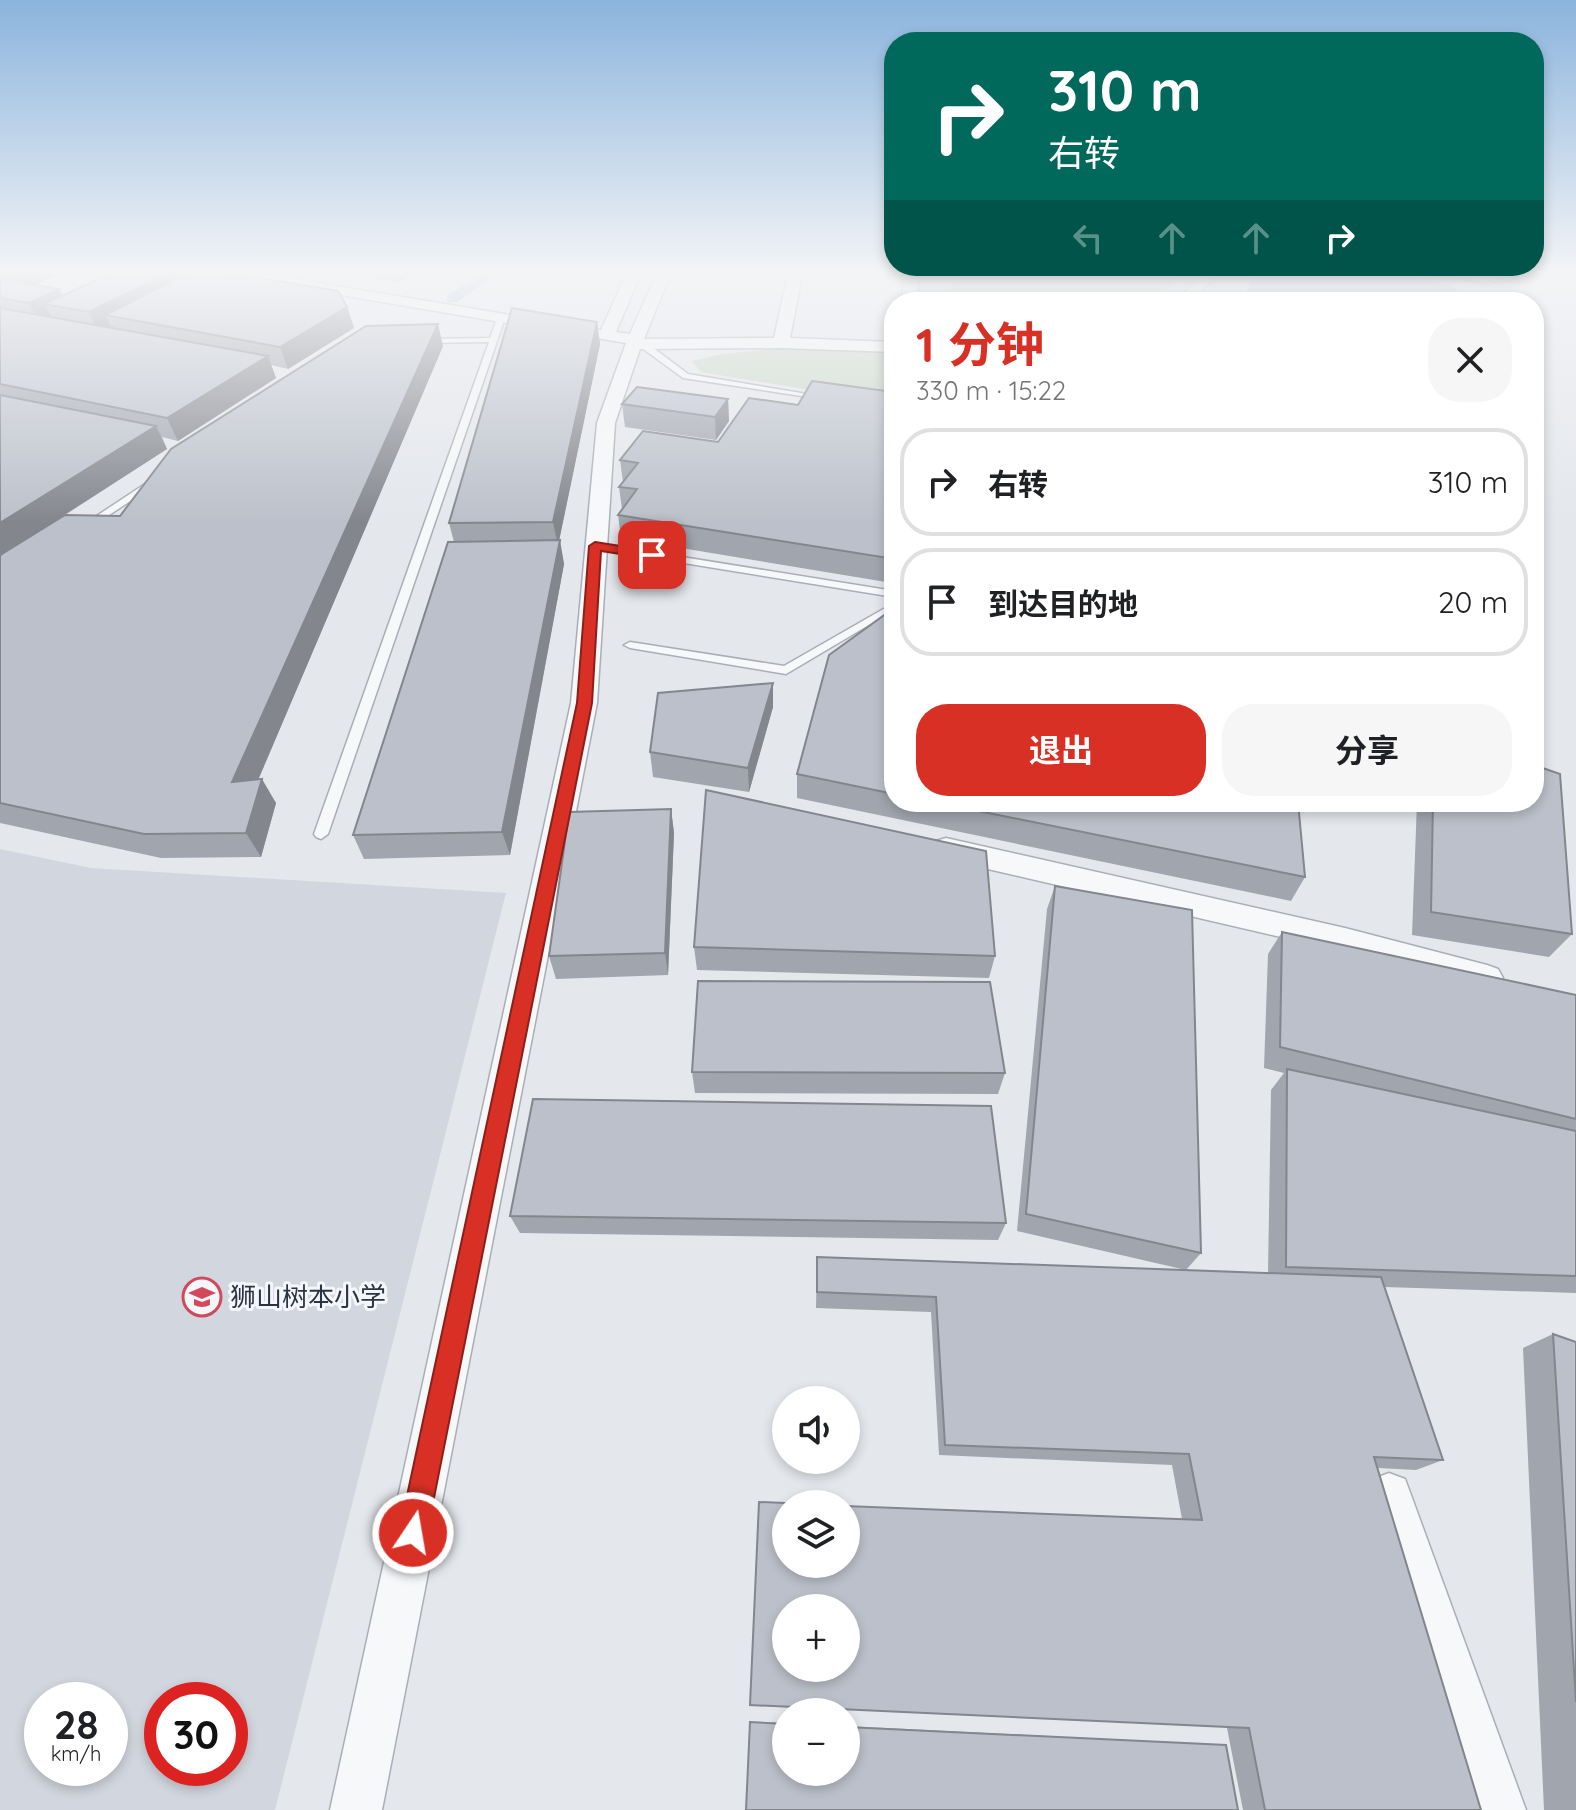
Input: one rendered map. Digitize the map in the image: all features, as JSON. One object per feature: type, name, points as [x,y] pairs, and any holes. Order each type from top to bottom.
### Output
[{"type":"street","points":[[356,1810],[584,703],[606,423],[626,354]]},
{"type":"street","points":[[917,842],[1345,940],[1514,985]]},
{"type":"street","points":[[1389,1495],[1500,1810]]},
{"type":"lane","points":[[321,834],[488,354]]},
{"type":"lane","points":[[652,354],[686,376],[835,400]]},
{"type":"lane","points":[[79,531],[158,480]]},
{"type":"lane","points":[[595,546],[884,592]]},
{"type":"lane","points":[[630,645],[786,670],[884,612]]},
{"type":"shaded area","name":"狮山树本小学","points":[[0,849],[91,868],[506,893],[275,1810],[0,1810]]},
{"type":"green space","points":[[720,354],[884,354],[884,402],[701,372],[692,361]]},
{"type":"building","points":[[0,354],[268,356],[167,418],[0,384]]},
{"type":"building","points":[[321,354],[424,354],[232,782],[262,779],[246,833],[144,834],[0,803],[0,556],[65,515],[120,516],[171,449]]},
{"type":"building","points":[[498,354],[590,354],[553,522],[449,523]]},
{"type":"building","points":[[812,381],[884,391],[884,557],[618,515],[637,489],[619,487],[638,463],[620,460],[643,431],[718,442],[749,398],[798,405]]},
{"type":"building","points":[[637,387],[728,399],[715,417],[622,404]]},
{"type":"building","points":[[0,395],[156,426],[0,523]]},
{"type":"building","points":[[560,540],[502,832],[353,835],[448,542]]},
{"type":"building","points":[[884,615],[884,792],[797,774],[829,655]]},
{"type":"building","points":[[773,683],[748,768],[650,752],[658,693]]},
{"type":"building","points":[[1544,768],[1560,774],[1572,934],[1431,912],[1433,812],[1544,812]]},
{"type":"building","points":[[706,790],[986,851],[995,956],[694,947]]},
{"type":"building","points":[[671,809],[665,953],[549,956],[569,812]]},
{"type":"building","points":[[983,812],[1299,812],[1305,877]]},
{"type":"building","points":[[1055,886],[1192,910],[1201,1253],[1026,1214]]},
{"type":"building","points":[[1282,932],[1576,995],[1576,1119],[1280,1047]]},
{"type":"building","points":[[698,981],[990,982],[1005,1073],[692,1072]]},
{"type":"building","points":[[1287,1069],[1576,1131],[1576,1276],[1286,1267]]},
{"type":"building","points":[[533,1099],[991,1106],[1006,1223],[510,1216]]},
{"type":"building","points":[[817,1257],[1381,1277],[1443,1460],[1374,1457],[1481,1810],[1265,1810],[1249,1728],[860,1710],[860,1698],[772,1698],[772,1706],[750,1705],[759,1502],[772,1503],[772,1578],[860,1578],[860,1507],[1202,1520],[1189,1454],[945,1445],[936,1297],[817,1292]]},
{"type":"building","points":[[1553,1334],[1576,1342],[1576,1702]]},
{"type":"building","points":[[750,1722],[772,1723],[772,1786],[860,1786],[860,1728],[1226,1745],[1238,1810],[746,1810]]},
{"type":"place","name":"狮山树本小学","points":[[202,1297]]},
{"type":"route","points":[[413,1533],[584,703],[595,546],[652,555]]}]
